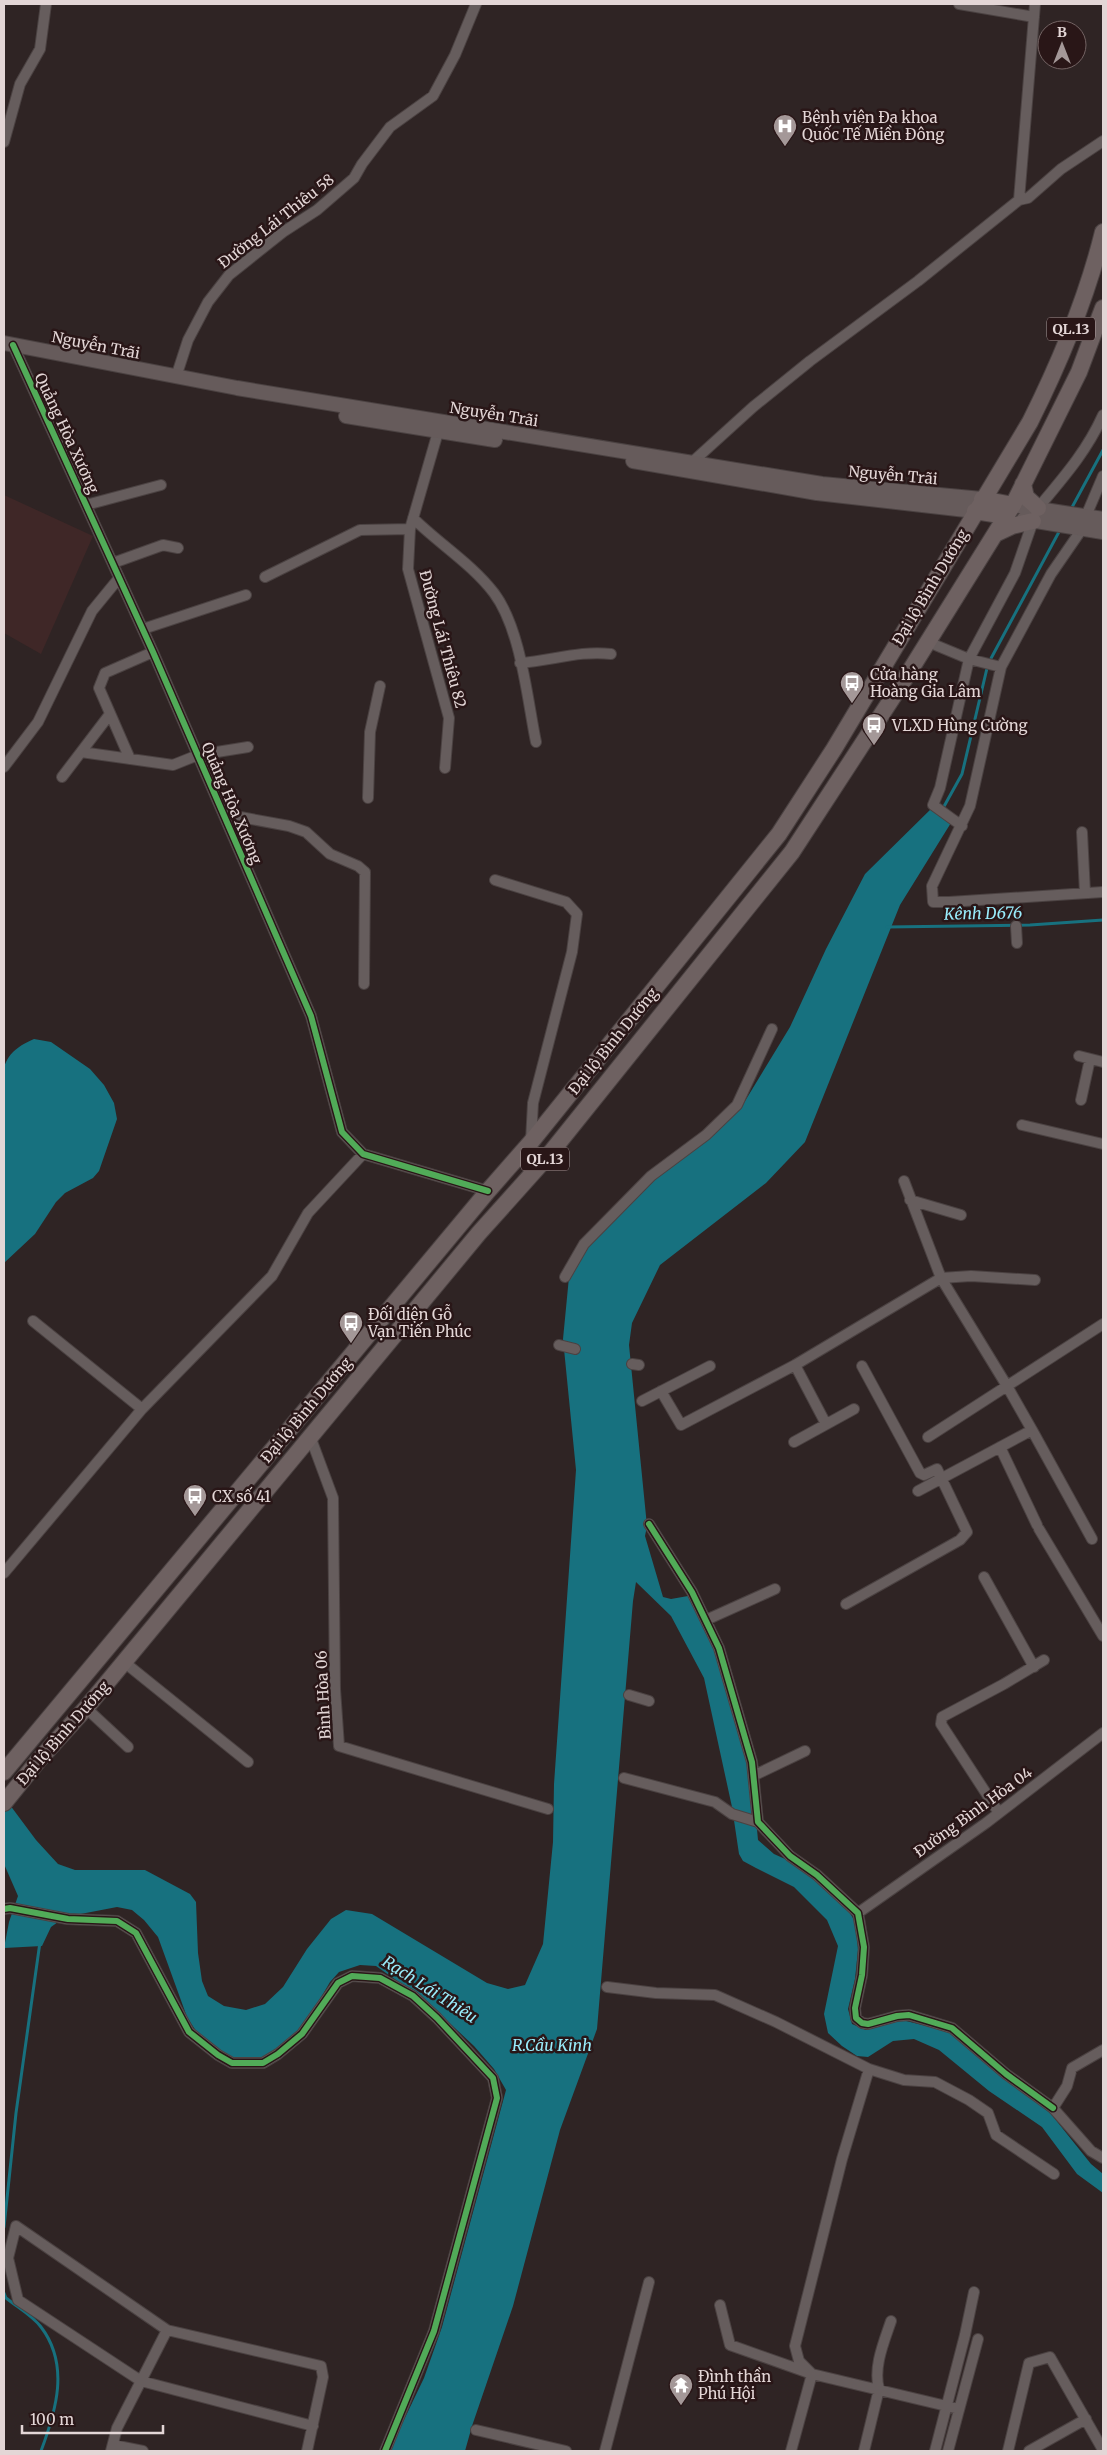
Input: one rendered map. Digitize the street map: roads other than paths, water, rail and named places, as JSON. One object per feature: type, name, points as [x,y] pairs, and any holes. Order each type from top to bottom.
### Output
[{"type":"highway","name":"Đại lộ Bình Dương","points":[[4,1772],[488,1191],[531,1142],[779,834],[834,749],[978,505],[1016,448],[1052,377],[1103,232]]},
{"type":"highway","name":"Đại lộ Bình Dương","points":[[4,1803],[34,1765],[86,1708],[478,1233],[548,1156],[792,852],[928,642],[1010,510],[1079,372],[1103,308]]},
{"type":"highway","points":[[995,534],[1036,514],[1026,497],[1023,484]]},
{"type":"highway","points":[[978,505],[1010,510]]},
{"type":"highway","points":[[531,1142],[548,1156]]},
{"type":"highway","points":[[276,1445],[293,1458]]},
{"type":"highway","points":[[154,1592],[172,1604]]},
{"type":"main road","name":"Nguyễn Trãi","points":[[10,349],[176,377],[236,392],[514,438],[688,466],[978,505]]},
{"type":"main road","name":"Nguyễn Trãi","points":[[10,349],[438,432],[514,438]]},
{"type":"main road","points":[[1010,510],[1084,523],[1103,532]]},
{"type":"main road","points":[[1084,523],[1103,519]]},
{"type":"street","points":[[4,142],[20,84],[40,49],[46,4]]},
{"type":"street","name":"Đường Lái Thiêu 58","points":[[176,377],[188,340],[208,302],[229,275],[283,232],[325,204],[354,178],[362,164],[390,127],[434,96],[455,56],[476,4]]},
{"type":"street","points":[[959,4],[1034,17]]},
{"type":"street","points":[[1019,200],[1035,4]]},
{"type":"street","points":[[688,466],[753,407],[810,360],[918,281],[1019,200],[1028,198],[1061,168],[1103,141]]},
{"type":"street","name":"Quảng Hòa Xương","points":[[10,349],[86,504],[224,814],[311,1016],[342,1132],[362,1154]]},
{"type":"street","points":[[962,826],[933,805],[940,788],[969,659],[1015,573],[1036,514],[1077,462],[1094,436],[1103,415]]},
{"type":"street","name":"Đường Lái Thiêu 82","points":[[438,432],[410,529],[408,569],[449,718],[445,768]]},
{"type":"street","points":[[1103,476],[1084,523],[1051,574],[1001,667],[976,787],[962,826],[932,886],[933,902],[1103,892]]},
{"type":"street","points":[[86,504],[161,485]]},
{"type":"street","points":[[413,518],[493,591],[510,621],[536,742]]},
{"type":"street","points":[[265,577],[360,530],[410,529]]},
{"type":"street","points":[[113,563],[163,545],[178,548]]},
{"type":"street","points":[[4,767],[38,722],[92,611],[119,578]]},
{"type":"street","points":[[143,629],[246,595]]},
{"type":"street","points":[[928,642],[969,659],[1001,667]]},
{"type":"street","points":[[130,759],[99,688],[105,673],[153,652]]},
{"type":"street","points":[[520,663],[546,661],[587,652],[611,654]]},
{"type":"street","points":[[368,798],[370,732],[380,686]]},
{"type":"street","points":[[62,777],[110,714]]},
{"type":"street","points":[[81,752],[173,765],[198,755],[248,747]]},
{"type":"street","points":[[224,814],[289,826],[306,832],[330,854],[358,866],[365,872],[364,984]]},
{"type":"street","points":[[1082,832],[1085,893]]},
{"type":"street","points":[[495,880],[566,902],[577,914],[572,952],[533,1103],[531,1142]]},
{"type":"street","points":[[1015,897],[1015,909]]},
{"type":"street","points":[[1016,926],[1017,943]]},
{"type":"street","points":[[564,1277],[584,1244],[651,1176],[706,1135],[737,1105],[772,1028]]},
{"type":"street","points":[[1079,1056],[1103,1062]]},
{"type":"street","points":[[1080,1100],[1090,1059]]},
{"type":"street","points":[[1022,1125],[1103,1144]]},
{"type":"street","points":[[4,1573],[142,1409],[272,1276],[308,1212],[362,1154],[488,1191]]},
{"type":"street","points":[[904,1181],[941,1278],[1007,1386],[1092,1539]]},
{"type":"street","points":[[910,1200],[961,1215]]},
{"type":"street","points":[[661,1391],[680,1425],[795,1365],[941,1278],[972,1276],[1034,1280]]},
{"type":"street","points":[[33,1321],[142,1409]]},
{"type":"street","points":[[928,1437],[1103,1324]]},
{"type":"street","points":[[559,1345],[575,1349]]},
{"type":"street","points":[[795,1365],[826,1424]]},
{"type":"street","points":[[642,1401],[710,1366]]},
{"type":"street","points":[[846,1604],[966,1535],[967,1528],[936,1468],[924,1475],[920,1473],[862,1366]]},
{"type":"street","points":[[794,1442],[854,1409]]},
{"type":"street","points":[[918,1491],[1032,1430]]},
{"type":"street","name":"Bình Hòa 06","points":[[310,1436],[333,1498],[335,1689],[339,1746],[545,1809]]},
{"type":"street","points":[[1000,1448],[1038,1527],[1103,1636]]},
{"type":"street","points":[[649,1524],[692,1592],[719,1648],[755,1775],[758,1822]]},
{"type":"street","points":[[984,1577],[1034,1667]]},
{"type":"street","points":[[706,1620],[775,1589]]},
{"type":"street","points":[[999,1813],[941,1724],[942,1717],[1044,1660]]},
{"type":"street","points":[[124,1662],[248,1762]]},
{"type":"street","points":[[629,1695],[649,1701]]},
{"type":"street","points":[[86,1708],[128,1747]]},
{"type":"street","name":"Đường Bình Hòa 04","points":[[858,1913],[999,1813],[1103,1733]]},
{"type":"street","points":[[755,1775],[805,1751]]},
{"type":"street","points":[[624,1778],[715,1802],[732,1814],[758,1822],[790,1856],[817,1875],[858,1913],[864,1948],[862,1975],[855,2008],[859,2021],[868,2024],[897,2016],[909,2015],[952,2028],[1006,2074],[1053,2108],[1091,2151],[1103,2158]]},
{"type":"street","points":[[7,1908],[68,1919],[117,1921],[136,1933],[189,2032],[218,2056],[232,2063],[263,2063],[278,2054],[302,2034],[338,1982],[352,1976],[380,1978],[412,1996],[436,2018],[493,2078],[497,2098],[434,2332],[385,2451]]},
{"type":"street","points":[[607,1987],[656,1993],[715,1995],[776,2022],[869,2069],[904,2080],[938,2082],[988,2113],[996,2135],[1054,2174]]},
{"type":"street","points":[[1053,2108],[1060,2102],[1072,2068],[1102,2053]]},
{"type":"street","points":[[812,2374],[799,2361],[795,2346],[842,2159],[869,2069]]},
{"type":"street","points":[[308,2451],[323,2377],[321,2366],[167,2330],[16,2226],[8,2258],[18,2300],[141,2381],[313,2426]]},
{"type":"street","points":[[605,2451],[649,2282]]},
{"type":"street","points":[[935,2451],[965,2335],[974,2292]]},
{"type":"street","points":[[720,2306],[730,2345],[812,2374],[880,2388],[959,2409]]},
{"type":"street","points":[[864,2451],[880,2388],[877,2381],[880,2356],[891,2321]]},
{"type":"street","points":[[143,2451],[112,2448],[117,2428],[167,2330]]},
{"type":"street","points":[[948,2451],[978,2338]]},
{"type":"street","points":[[1008,2451],[1029,2363],[1050,2357],[1103,2450]]},
{"type":"street","points":[[791,2451],[812,2374]]},
{"type":"street","points":[[1029,2451],[1086,2419]]},
{"type":"street","points":[[476,2430],[566,2451]]},
{"type":"water","points":[[934,806],[954,818],[900,905],[805,1142],[766,1183],[660,1265],[632,1323],[629,1345],[647,1526],[645,1536],[663,1597],[671,1599],[688,1596],[716,1649],[752,1776],[758,1840],[774,1854],[794,1863],[823,1886],[848,1910],[856,1923],[858,1950],[855,1979],[848,2009],[852,2024],[866,2030],[902,2020],[951,2032],[1051,2114],[1091,2164],[1103,2174],[1103,2193],[1077,2174],[1042,2127],[989,2091],[939,2050],[914,2039],[893,2041],[868,2057],[857,2056],[828,2033],[824,2014],[838,1946],[827,1920],[794,1887],[743,1861],[739,1854],[732,1807],[704,1678],[671,1616],[636,1582],[597,2029],[560,2130],[513,2306],[465,2451],[389,2451],[424,2378],[442,2327],[506,2090],[494,2069],[474,2046],[426,2001],[376,1966],[360,1965],[339,1972],[330,1982],[302,2030],[261,2062],[243,2064],[203,2042],[187,2017],[158,1937],[144,1920],[132,1910],[117,1907],[65,1917],[51,1927],[42,1946],[4,1948],[9,1922],[18,1896],[4,1864],[4,1797],[36,1840],[58,1864],[75,1870],[145,1870],[190,1894],[196,1902],[198,1953],[202,1981],[208,1996],[224,2006],[246,2010],[265,2004],[283,1987],[307,1949],[331,1919],[346,1910],[372,1914],[487,1983],[508,1989],[525,1985],[543,1944],[553,1842],[554,1784],[576,1470],[563,1339],[569,1277],[587,1247],[655,1177],[742,1106],[790,1027],[826,949],[865,874]]},
{"type":"water","points":[[34,1039],[51,1042],[90,1069],[104,1085],[114,1103],[117,1119],[99,1171],[93,1178],[65,1193],[56,1202],[35,1234],[4,1263],[4,1067],[9,1057],[16,1050]]},
{"type":"waterway","points":[[1070,511],[1103,450]]},
{"type":"waterway","points":[[942,810],[962,774],[988,664],[1060,530]]},
{"type":"waterway","name":"Kênh D676","points":[[887,927],[1030,925],[1103,920]]},
{"type":"waterway","points":[[4,2227],[16,2113],[40,1942]]},
{"type":"waterway","points":[[4,2293],[6,2298],[38,2323],[50,2342],[55,2357],[58,2372],[58,2388],[51,2420],[41,2451]]},
{"type":"place","name":"Bệnh viện Đa khoa Quốc Tế Miền Đông","points":[[785,147]]},
{"type":"place","name":"Cửa hàng Hoàng Gia Lâm","points":[[852,704]]},
{"type":"place","name":"VLXD Hùng Cường","points":[[874,746]]},
{"type":"place","name":"Đối diện Gỗ Vạn Tiến Phúc","points":[[351,1344]]},
{"type":"place","name":"CX số 41","points":[[195,1517]]},
{"type":"place","name":"Đình thần Phú Hội","points":[[681,2406]]},
{"type":"water label","name":"Rạch Lái Thiêu","points":[[430,1989]]},
{"type":"water label","name":"R.Cầu Kinh","points":[[552,2045]]}]
